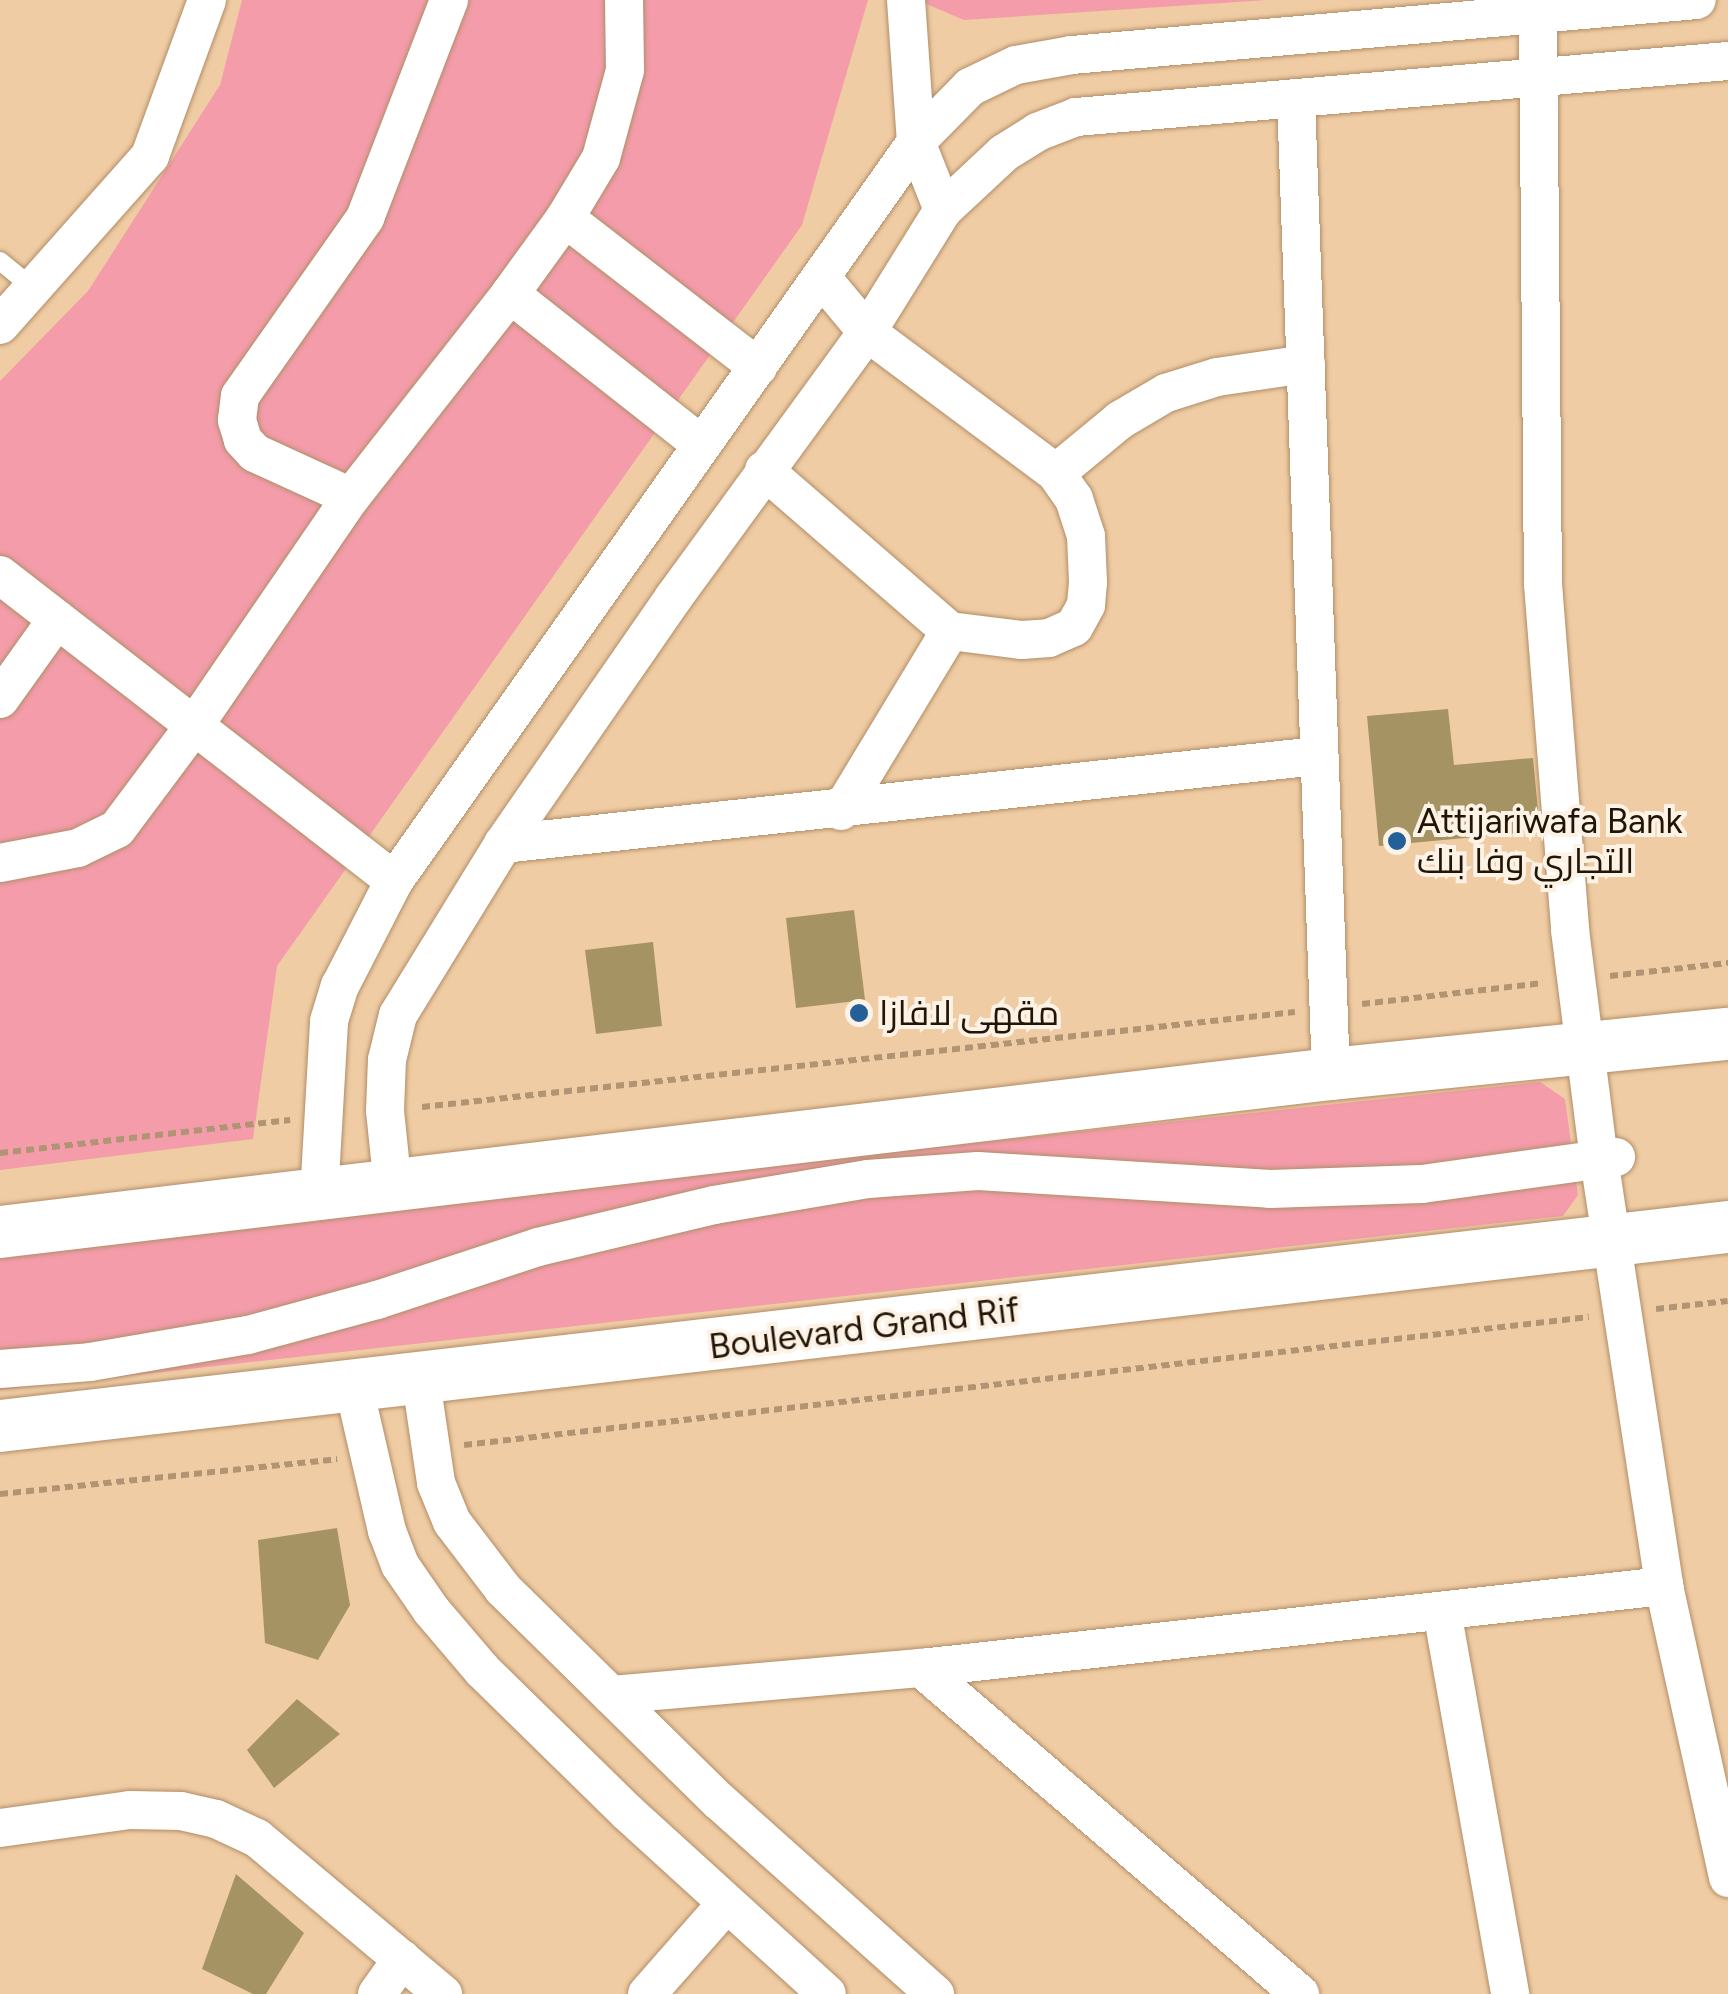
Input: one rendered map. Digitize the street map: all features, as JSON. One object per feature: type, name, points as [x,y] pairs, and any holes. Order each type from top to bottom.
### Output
[{"type":"street","points":[[0,326],[150,156],[207,0]]},
{"type":"street","points":[[351,497],[254,453],[243,440],[237,420],[240,396],[365,218],[449,0]]},
{"type":"street","points":[[0,863],[78,848],[117,829],[194,726],[351,497],[565,218],[601,158],[626,70],[624,0]]},
{"type":"street","points":[[906,0],[916,142],[943,210]]},
{"type":"street","points":[[319,1196],[329,1022],[340,986],[394,881],[916,142],[970,87],[1016,66],[1072,55],[1698,0]]},
{"type":"street","points":[[1538,14],[1543,584],[1583,1050],[1608,1158],[1610,1240],[1664,1586],[1728,1878]]},
{"type":"street","points":[[393,1188],[385,1111],[387,1060],[398,1014],[503,844],[764,470],[867,332],[943,210],[1004,153],[1037,132],[1076,117],[1728,61]]},
{"type":"street","points":[[1296,98],[1331,1074]]},
{"type":"street","points":[[565,218],[758,366]]},
{"type":"street","points":[[764,470],[950,631],[1022,640],[1050,638],[1074,627],[1086,605],[1086,536],[1074,500],[1056,473],[867,332],[820,278]]},
{"type":"street","points":[[510,294],[702,445]]},
{"type":"street","points":[[1056,473],[1120,420],[1166,393],[1217,376],[1306,364]]},
{"type":"street","points":[[0,575],[394,881]]},
{"type":"street","points":[[0,699],[57,619]]},
{"type":"street","points":[[840,810],[950,631]]},
{"type":"street","points":[[503,844],[1317,756]]},
{"type":"street","points":[[0,1232],[1331,1074],[1728,1034]]},
{"type":"street","points":[[0,1369],[90,1362],[248,1335],[376,1300],[538,1247],[714,1205],[868,1179],[978,1171],[1270,1189],[1422,1184],[1608,1158]]},
{"type":"street","name":"Boulevard Grand Rif","points":[[0,1426],[1728,1227]]},
{"type":"street","points":[[420,1380],[436,1483],[452,1522],[502,1589],[719,1802],[935,1994]]},
{"type":"street","points":[[354,1388],[400,1564],[431,1610],[482,1670],[726,1904],[828,1994]]},
{"type":"street","points":[[611,1695],[921,1668],[1664,1586]]},
{"type":"street","points":[[1442,1611],[1510,1994]]},
{"type":"street","points":[[921,1668],[1300,1994]]},
{"type":"street","points":[[0,1828],[130,1810],[182,1811],[216,1819],[257,1838],[443,1994]]},
{"type":"street","points":[[647,1994],[726,1904]]},
{"type":"street","points":[[376,1994],[402,1959]]},
{"type":"lane","points":[[0,261],[33,288]]},
{"type":"path","points":[[385,1111],[1728,963]]},
{"type":"path","points":[[0,1152],[322,1117]]},
{"type":"path","points":[[431,1448],[1728,1301]]},
{"type":"path","points":[[0,1494],[369,1456]]},
{"type":"shaded area","points":[[242,0],[868,0],[802,225],[277,966],[253,1139],[0,1170],[0,381],[88,291],[220,85]]},
{"type":"shaded area","points":[[917,0],[1267,0],[964,20]]},
{"type":"shaded area","points":[[1540,1082],[1565,1099],[1578,1195],[1563,1216],[0,1390],[0,1248]]},
{"type":"building","points":[[1448,709],[1454,765],[1533,758],[1540,831],[1379,846],[1367,716]]},
{"type":"building","points":[[854,910],[865,1000],[796,1008],[786,918]]},
{"type":"building","points":[[653,942],[662,1026],[596,1034],[585,950]]},
{"type":"building","points":[[337,1528],[350,1605],[318,1660],[265,1643],[258,1540]]},
{"type":"building","points":[[297,1699],[340,1734],[274,1788],[247,1750]]},
{"type":"building","points":[[236,1874],[304,1933],[266,1994],[253,1994],[202,1969]]},
{"type":"place","name":"Attijariwafa Bank التجاري وفا بنك","points":[[1397,841]]},
{"type":"place","name":"مقهى لافازا","points":[[859,1013]]}]
